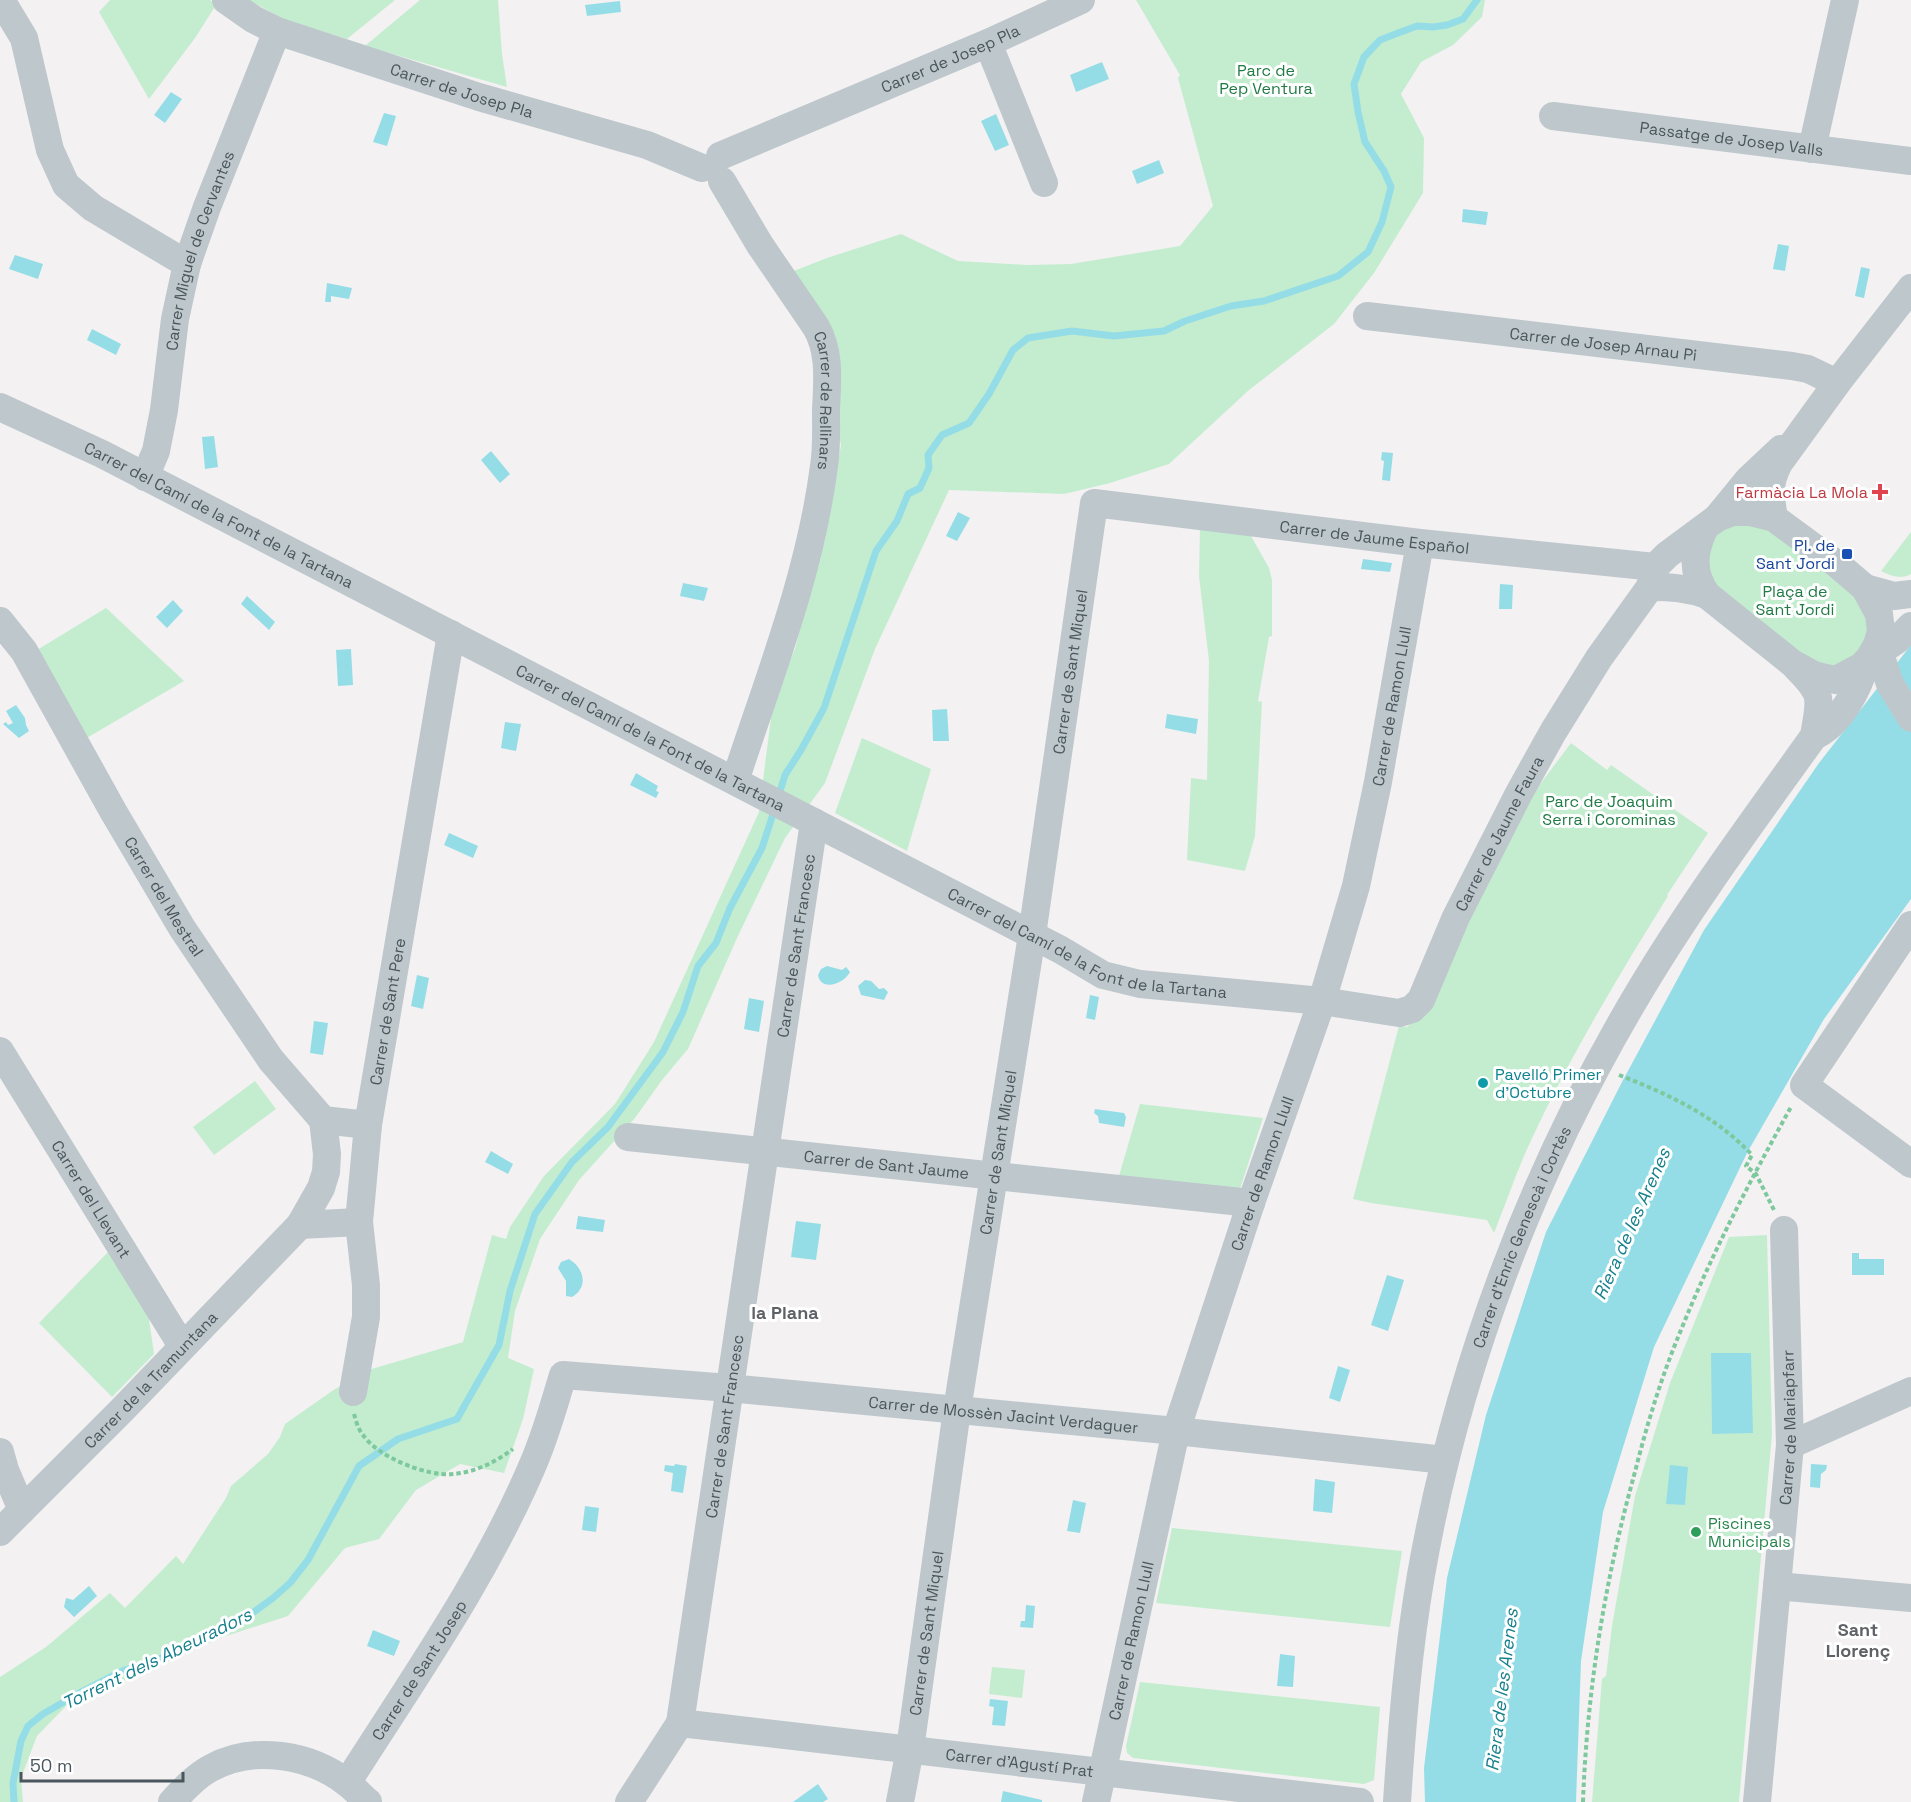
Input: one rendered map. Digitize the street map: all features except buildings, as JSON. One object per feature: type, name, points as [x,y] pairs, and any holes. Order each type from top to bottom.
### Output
[{"type":"street","points":[[2,0],[24,38],[50,150],[66,185],[93,208],[187,264]]},
{"type":"street","name":"Carrer de Josep Pla","points":[[226,0],[253,19],[277,31],[479,97],[647,145],[715,168],[1081,0]]},
{"type":"street","points":[[1812,149],[1845,0]]},
{"type":"street","name":"Carrer Miguel de Cervantes","points":[[145,477],[156,451],[176,319],[187,264],[207,207],[277,31]]},
{"type":"street","points":[[988,43],[1044,183]]},
{"type":"street","name":"Passatge de Josep Valls","points":[[1552,116],[1911,162]]},
{"type":"street","name":"Carrer de Rellinars","points":[[715,168],[760,245],[816,327],[822,338],[828,363],[825,464],[816,515],[789,622],[735,781]]},
{"type":"street","points":[[1774,518],[1770,488],[1779,463],[1837,383],[1911,288]]},
{"type":"street","name":"Carrer de Josep Arnau Pi","points":[[1367,316],[1792,366],[1808,369],[1837,383]]},
{"type":"street","name":"Carrer del Camí de la Font de la Tartana","points":[[0,407],[102,454],[1032,935],[1103,975],[1124,981],[1322,1001]]},
{"type":"street","points":[[1802,433],[1749,479],[1698,541],[1695,570],[1698,583],[1707,595],[1792,663],[1814,675],[1852,687],[1909,715]]},
{"type":"street","name":"Carrer de Jaume Español","points":[[1094,503],[1420,543],[1653,577]]},
{"type":"street","name":"Carrer de Sant Miquel","points":[[900,1802],[910,1749],[957,1410],[1032,935],[1094,503]]},
{"type":"street","points":[[1711,523],[1741,511],[1774,518],[1865,588],[1879,614],[1881,632],[1875,658],[1909,715]]},
{"type":"street","name":"Carrer de Jaume Faura","points":[[1322,1001],[1399,1012],[1412,1009],[1422,1000],[1456,916],[1534,765],[1599,658],[1667,555],[1711,523]]},
{"type":"street","name":"Carrer de Ramon Llull","points":[[1096,1802],[1176,1431],[1251,1203],[1322,1001],[1356,886],[1371,817],[1420,543]]},
{"type":"street","points":[[1653,577],[1672,586],[1707,595]]},
{"type":"street","points":[[1865,588],[1894,596],[1911,594]]},
{"type":"street","name":"Carrer del Mestral","points":[[0,621],[24,651],[113,811],[182,928],[271,1060],[322,1120]]},
{"type":"street","points":[[1852,687],[1853,672],[1875,658],[1911,626]]},
{"type":"street","name":"Carrer de Sant Pere","points":[[353,1392],[366,1317],[366,1285],[359,1222],[368,1125],[451,634]]},
{"type":"street","name":"Carrer d'Enric Genescà i Cortès","points":[[1397,1802],[1409,1655],[1421,1576],[1445,1460],[1477,1347],[1512,1251],[1556,1146],[1591,1077],[1681,924],[1814,736],[1820,709],[1819,698],[1814,687],[1792,663]]},
{"type":"street","name":"Carrer d'Enric Genescà i Cortès","points":[[1814,736],[1824,732],[1852,687]]},
{"type":"street","name":"Carrer de Sant Francesc","points":[[629,1802],[680,1723],[814,822]]},
{"type":"street","points":[[1911,925],[1804,1085],[1911,1164]]},
{"type":"street","name":"Carrer del Llevant","points":[[0,1051],[182,1346]]},
{"type":"street","points":[[322,1120],[368,1125]]},
{"type":"street","name":"Carrer de la Tramuntana","points":[[0,1532],[122,1410],[300,1225],[321,1188],[326,1172],[326,1146],[322,1120]]},
{"type":"street","name":"Carrer de Sant Jaume","points":[[628,1137],[1251,1203]]},
{"type":"street","points":[[300,1225],[359,1222]]},
{"type":"street","name":"Carrer de Mariapfarr","points":[[1757,1802],[1790,1445],[1784,1230]]},
{"type":"street","name":"Carrer de Mossèn Jacint Verdaguer","points":[[562,1375],[729,1388],[1176,1431],[1445,1460]]},
{"type":"street","name":"Carrer de Sant Josep","points":[[347,1783],[495,1543],[534,1463],[562,1375]]},
{"type":"street","points":[[1790,1445],[1911,1391]]},
{"type":"street","points":[[0,1452],[22,1510]]},
{"type":"street","points":[[1777,1586],[1911,1598]]},
{"type":"street","name":"Carrer d'Agustí Prat","points":[[680,1723],[1360,1802]]},
{"type":"street","points":[[172,1802],[187,1786],[210,1768],[235,1758],[269,1754],[311,1762],[347,1783],[368,1802]]},
{"type":"path","points":[[1615,1073],[1686,1104],[1724,1128],[1752,1155],[1746,1166],[1756,1174],[1784,1230]]},
{"type":"path","points":[[1583,1802],[1587,1738],[1600,1631],[1619,1529],[1642,1445],[1680,1330],[1713,1257],[1804,1085]]},
{"type":"path","points":[[353,1392],[354,1415],[366,1439],[386,1455],[421,1470],[452,1475],[471,1471],[495,1462],[512,1450],[518,1442]]},
{"type":"green space","points":[[110,0],[210,0],[216,5],[195,38],[149,99],[99,12]]},
{"type":"green space","points":[[249,0],[395,0],[347,39],[285,20]]},
{"type":"green space","points":[[420,0],[498,0],[507,87],[365,46]]},
{"type":"green space","name":"Parc de Pep Ventura","points":[[1136,0],[1485,0],[1482,17],[1453,45],[1421,62],[1401,94],[1424,138],[1423,193],[1374,273],[1334,324],[1249,390],[1169,464],[1110,483],[1064,494],[949,490],[875,649],[825,783],[785,838],[737,938],[688,1049],[635,1118],[579,1180],[540,1239],[515,1311],[508,1358],[534,1369],[523,1419],[504,1473],[460,1464],[416,1490],[379,1539],[345,1548],[288,1616],[223,1637],[66,1706],[37,1736],[21,1778],[23,1802],[0,1802],[0,1677],[46,1647],[110,1593],[125,1608],[176,1556],[183,1564],[226,1498],[231,1486],[268,1454],[280,1437],[285,1424],[365,1371],[463,1342],[492,1235],[506,1239],[510,1227],[544,1176],[615,1104],[654,1042],[759,812],[774,694],[795,649],[829,514],[841,445],[825,369],[781,276],[901,234],[958,261],[1028,265],[1071,264],[1180,246],[1213,206],[1178,78],[1180,75]]},
{"type":"green space","name":"Plaça de Sant Jordi","points":[[1733,523],[1756,524],[1775,535],[1860,599],[1873,626],[1852,663],[1820,667],[1710,583],[1702,558],[1714,537]]},
{"type":"green space","points":[[1200,529],[1251,536],[1269,568],[1272,580],[1272,636],[1269,637],[1258,701],[1262,702],[1255,836],[1245,871],[1187,860],[1191,778],[1207,780],[1209,661],[1199,576]]},
{"type":"green space","points":[[1911,532],[1911,574],[1900,577],[1881,571]]},
{"type":"green space","points":[[106,608],[184,681],[85,739],[37,650]]},
{"type":"green space","points":[[862,738],[931,769],[907,851],[835,813]]},
{"type":"green space","name":"Parc de Joaquim Serra i Corominas","points":[[1571,743],[1607,770],[1611,765],[1708,833],[1667,895],[1573,1056],[1524,1156],[1494,1233],[1487,1220],[1353,1199],[1399,1026],[1407,1027],[1433,1003],[1467,913],[1529,799]]},
{"type":"green space","points":[[255,1081],[276,1109],[214,1155],[193,1127]]},
{"type":"green space","points":[[1140,1104],[1263,1118],[1240,1189],[1119,1176]]},
{"type":"green space","name":"Piscines Municipals","points":[[1767,1235],[1772,1434],[1739,1802],[1592,1802],[1602,1679],[1606,1676],[1612,1626],[1635,1496],[1670,1383],[1729,1237]]},
{"type":"green space","points":[[109,1251],[148,1312],[154,1354],[112,1397],[39,1323]]},
{"type":"green space","points":[[1172,1528],[1402,1551],[1390,1627],[1156,1603]]},
{"type":"green space","points":[[992,1667],[1025,1670],[1022,1698],[989,1694]]},
{"type":"green space","points":[[1140,1682],[1380,1707],[1374,1780],[1364,1784],[1133,1758],[1127,1753],[1126,1746]]},
{"type":"water","points":[[620,1],[621,12],[587,16],[585,5]]},
{"type":"water","points":[[1102,62],[1109,79],[1076,92],[1070,75]]},
{"type":"water","points":[[171,92],[182,99],[165,123],[154,115]]},
{"type":"water","points":[[384,113],[396,116],[387,146],[373,142]]},
{"type":"water","points":[[996,114],[1009,145],[995,151],[981,121]]},
{"type":"water","points":[[1159,160],[1164,173],[1137,184],[1132,171]]},
{"type":"water","points":[[1463,209],[1488,212],[1486,225],[1462,222]]},
{"type":"water","points":[[1778,244],[1789,246],[1785,271],[1773,269]]},
{"type":"water","points":[[15,255],[43,264],[38,279],[9,269]]},
{"type":"water","points":[[1861,267],[1870,269],[1864,298],[1855,296]]},
{"type":"water","points":[[327,283],[352,288],[349,299],[331,296],[331,302],[325,302]]},
{"type":"water","points":[[92,329],[121,344],[116,355],[87,340]]},
{"type":"water","points":[[214,436],[218,467],[205,469],[202,437]]},
{"type":"water","points":[[491,451],[510,474],[500,483],[481,460]]},
{"type":"water","points":[[1382,452],[1393,453],[1390,481],[1382,480],[1384,461],[1381,460]]},
{"type":"water","points":[[958,512],[970,518],[957,541],[946,536]]},
{"type":"water","points":[[1363,559],[1392,563],[1390,572],[1361,569]]},
{"type":"water","points":[[683,583],[708,588],[704,601],[680,596]]},
{"type":"water","points":[[1500,584],[1513,585],[1512,609],[1499,609]]},
{"type":"water","points":[[247,596],[275,622],[269,630],[241,604]]},
{"type":"water","points":[[173,600],[183,611],[167,628],[156,617]]},
{"type":"water","name":"Riera de les Arenes","points":[[1911,645],[1911,899],[1824,1019],[1747,1153],[1654,1347],[1603,1512],[1581,1661],[1576,1802],[1425,1802],[1424,1768],[1447,1578],[1486,1415],[1546,1232],[1622,1082],[1704,930],[1819,763]]},
{"type":"water","points":[[351,649],[353,685],[338,686],[336,650]]},
{"type":"water","points":[[16,705],[25,718],[29,731],[19,738],[3,724],[13,723],[6,711]]},
{"type":"water","points":[[947,709],[949,741],[933,741],[932,710]]},
{"type":"water","points":[[1167,714],[1198,719],[1196,734],[1165,728]]},
{"type":"water","points":[[505,722],[521,724],[516,751],[501,748]]},
{"type":"water","points":[[636,773],[658,786],[656,791],[659,792],[656,798],[630,785]]},
{"type":"water","points":[[449,833],[478,846],[473,858],[444,845]]},
{"type":"water","points":[[827,966],[842,970],[846,967],[850,972],[838,983],[828,985],[820,980],[818,975],[821,969]]},
{"type":"water","points":[[417,975],[429,978],[423,1009],[411,1006]]},
{"type":"water","points":[[865,980],[871,981],[879,989],[884,988],[888,992],[884,1000],[861,995],[858,986]]},
{"type":"water","points":[[1090,995],[1099,997],[1095,1020],[1086,1018]]},
{"type":"water","points":[[749,998],[764,1001],[759,1032],[744,1029]]},
{"type":"water","points":[[314,1021],[328,1023],[323,1055],[310,1053]]},
{"type":"water","points":[[1095,1109],[1124,1113],[1126,1117],[1124,1127],[1099,1123],[1098,1116],[1094,1113]]},
{"type":"water","points":[[491,1151],[513,1164],[508,1174],[485,1162]]},
{"type":"water","points":[[578,1216],[605,1220],[603,1232],[576,1229]]},
{"type":"water","points":[[796,1221],[821,1224],[816,1260],[791,1257]]},
{"type":"water","points":[[1852,1253],[1859,1253],[1859,1259],[1884,1259],[1884,1275],[1852,1275]]},
{"type":"water","points":[[569,1259],[578,1267],[582,1278],[581,1288],[572,1297],[566,1296],[566,1281],[558,1268],[561,1262]]},
{"type":"water","points":[[1387,1275],[1404,1280],[1388,1331],[1371,1325]]},
{"type":"water","points":[[1711,1353],[1751,1353],[1753,1433],[1712,1434]]},
{"type":"water","points":[[1338,1366],[1350,1370],[1340,1402],[1329,1398]]},
{"type":"water","points":[[675,1464],[687,1466],[683,1493],[671,1491],[673,1473],[664,1471],[665,1465],[674,1466]]},
{"type":"water","points":[[1811,1464],[1827,1465],[1826,1470],[1821,1474],[1820,1488],[1810,1487]]},
{"type":"water","points":[[1670,1465],[1688,1467],[1685,1505],[1666,1504]]},
{"type":"water","points":[[1315,1479],[1335,1482],[1332,1513],[1313,1511]]},
{"type":"water","points":[[1073,1500],[1086,1503],[1080,1533],[1067,1531]]},
{"type":"water","points":[[585,1506],[599,1508],[596,1532],[582,1530]]},
{"type":"water","points":[[89,1586],[97,1596],[74,1617],[64,1607],[66,1598],[73,1600]]},
{"type":"water","points":[[1026,1605],[1035,1606],[1033,1628],[1020,1627],[1021,1621],[1025,1621]]},
{"type":"water","points":[[373,1630],[400,1641],[394,1656],[367,1646]]},
{"type":"water","points":[[1280,1654],[1295,1656],[1293,1687],[1277,1686]]},
{"type":"water","points":[[990,1699],[1008,1701],[1005,1726],[992,1725],[994,1707],[989,1706]]},
{"type":"water","points":[[818,1784],[828,1799],[823,1802],[793,1802]]},
{"type":"water","points":[[1003,1791],[1042,1800],[1042,1802],[1001,1802]]},
{"type":"waterway","name":"Torrent dels Abeuradors","points":[[778,798],[785,775],[824,708],[876,551],[897,521],[908,494],[920,488],[929,468],[928,455],[942,435],[969,423],[989,394],[1013,350],[1028,338],[1072,331],[1114,336],[1164,331],[1185,321],[1231,306],[1264,301],[1338,276],[1368,252],[1382,222],[1391,187],[1384,171],[1365,142],[1358,112],[1354,84],[1364,57],[1380,40],[1398,33],[1417,26],[1447,25],[1463,19],[1477,0]]},
{"type":"waterway","name":"Torrent dels Abeuradors","points":[[14,1802],[13,1783],[21,1741],[28,1726],[43,1714],[122,1671],[173,1654],[202,1637],[243,1620],[290,1583],[308,1560],[359,1466],[398,1439],[457,1419],[499,1345],[510,1291],[535,1214],[572,1162],[608,1127],[663,1052],[683,1012],[698,966],[716,943],[730,908],[762,848],[775,808]]},
{"type":"place","name":"Farmàcia La Mola","points":[[1880,492]]},
{"type":"place","name":"Pl. de Sant Jordi","points":[[1847,554]]},
{"type":"place","name":"Pavelló Primer d'Octubre","points":[[1483,1083]]},
{"type":"place","name":"Piscines Municipals","points":[[1696,1532]]},
{"type":"district","name":"la Plana","points":[[785,1313]]},
{"type":"district","name":"Sant Llorenç","points":[[1858,1640]]}]
